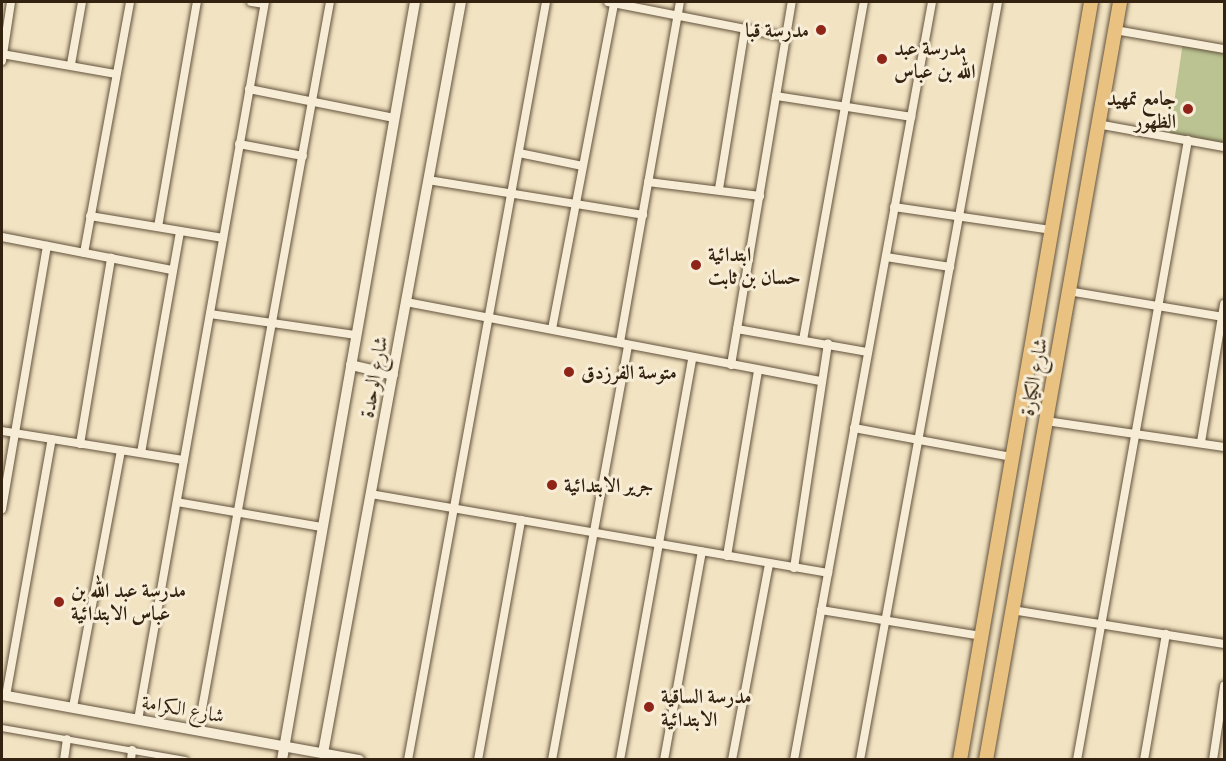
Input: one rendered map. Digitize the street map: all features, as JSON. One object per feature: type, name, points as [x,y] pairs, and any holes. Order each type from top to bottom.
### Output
[{"type":"main road","name":"شارع الكيارة","points":[[960,759],[1090,2]]},
{"type":"main road","name":"شارع الكيارة","points":[[986,759],[1120,2]]},
{"type":"main road","points":[[1008,480],[1034,484]]},
{"type":"street","points":[[11,2],[2,57],[71,64],[116,74]]},
{"type":"street","points":[[71,64],[82,2]]},
{"type":"street","points":[[84,253],[130,2]]},
{"type":"street","points":[[158,227],[197,2]]},
{"type":"street","points":[[138,720],[264,3],[251,2]]},
{"type":"street","points":[[198,730],[314,101],[330,2]]},
{"type":"street","name":"شارع الوحدة","points":[[282,759],[415,2]]},
{"type":"street","name":"شارع الوحدة","points":[[323,756],[461,2]]},
{"type":"street","points":[[408,759],[546,2]]},
{"type":"street","points":[[552,329],[611,2],[786,37]]},
{"type":"street","points":[[620,342],[680,2]]},
{"type":"street","points":[[730,365],[792,2]]},
{"type":"street","points":[[803,340],[864,2]]},
{"type":"street","points":[[794,759],[932,2]]},
{"type":"street","points":[[860,759],[998,2]]},
{"type":"street","points":[[719,189],[745,29]]},
{"type":"street","points":[[1115,30],[1224,49]]},
{"type":"street","points":[[249,89],[394,118]]},
{"type":"street","points":[[776,96],[911,117]]},
{"type":"street","points":[[1097,124],[1224,147]]},
{"type":"street","points":[[1077,759],[1188,140]]},
{"type":"street","points":[[239,144],[303,156]]},
{"type":"street","points":[[519,153],[583,166]]},
{"type":"street","points":[[428,180],[643,215]]},
{"type":"street","points":[[648,182],[719,189],[760,196]]},
{"type":"street","points":[[894,207],[1052,230]]},
{"type":"street","points":[[90,216],[223,238]]},
{"type":"street","points":[[141,453],[180,231]]},
{"type":"street","points":[[2,237],[172,270]]},
{"type":"street","points":[[2,509],[46,246]]},
{"type":"street","points":[[886,256],[950,267]]},
{"type":"street","points":[[80,444],[111,258]]},
{"type":"street","points":[[1068,291],[1223,317]]},
{"type":"street","points":[[406,302],[620,342],[628,347],[822,381]]},
{"type":"street","points":[[1201,442],[1224,304]]},
{"type":"street","points":[[210,314],[356,335]]},
{"type":"street","points":[[737,329],[868,352]]},
{"type":"street","points":[[794,568],[828,345]]},
{"type":"street","points":[[552,759],[628,347]]},
{"type":"street","points":[[620,759],[692,358]]},
{"type":"street","points":[[351,365],[393,375]]},
{"type":"street","points":[[727,556],[758,370]]},
{"type":"street","points":[[1046,422],[1224,447]]},
{"type":"street","points":[[854,428],[1012,457]]},
{"type":"street","points":[[2,431],[184,460]]},
{"type":"street","points":[[4,696],[52,439]]},
{"type":"street","points":[[73,707],[121,450]]},
{"type":"street","points":[[371,494],[702,551],[769,565],[828,573]]},
{"type":"street","points":[[177,502],[322,527]]},
{"type":"street","points":[[478,759],[521,520]]},
{"type":"street","points":[[664,759],[702,551]]},
{"type":"street","points":[[732,759],[769,565]]},
{"type":"street","points":[[821,610],[981,636]]},
{"type":"street","points":[[1012,610],[1224,644]]},
{"type":"street","points":[[1144,759],[1166,634]]},
{"type":"street","points":[[1213,759],[1224,686]]},
{"type":"street","name":"شارع الكرامة","points":[[4,696],[284,745],[323,756],[359,759]]},
{"type":"street","points":[[2,728],[67,739],[131,755],[185,759]]},
{"type":"street","points":[[63,759],[67,739]]},
{"type":"green space","points":[[1183,42],[1224,49],[1224,147],[1169,137]]},
{"type":"place","name":"مدرسة قبا","points":[[821,30]]},
{"type":"place","name":"مدرسة عبد الله بن عباس","points":[[882,59]]},
{"type":"place","name":"جامع تمهيد الظهور","points":[[1188,109]]},
{"type":"place","name":"ابتدائية حسان بن ثابت","points":[[696,265]]},
{"type":"place","name":"متوسة الفرزدق","points":[[569,372]]},
{"type":"place","name":"جرير الابتدائية","points":[[552,485]]},
{"type":"place","name":"مدرسة عبد الله بن عباس الابتدائية","points":[[59,602]]},
{"type":"place","name":"مدرسة الساقية الابتدائية","points":[[649,707]]}]
